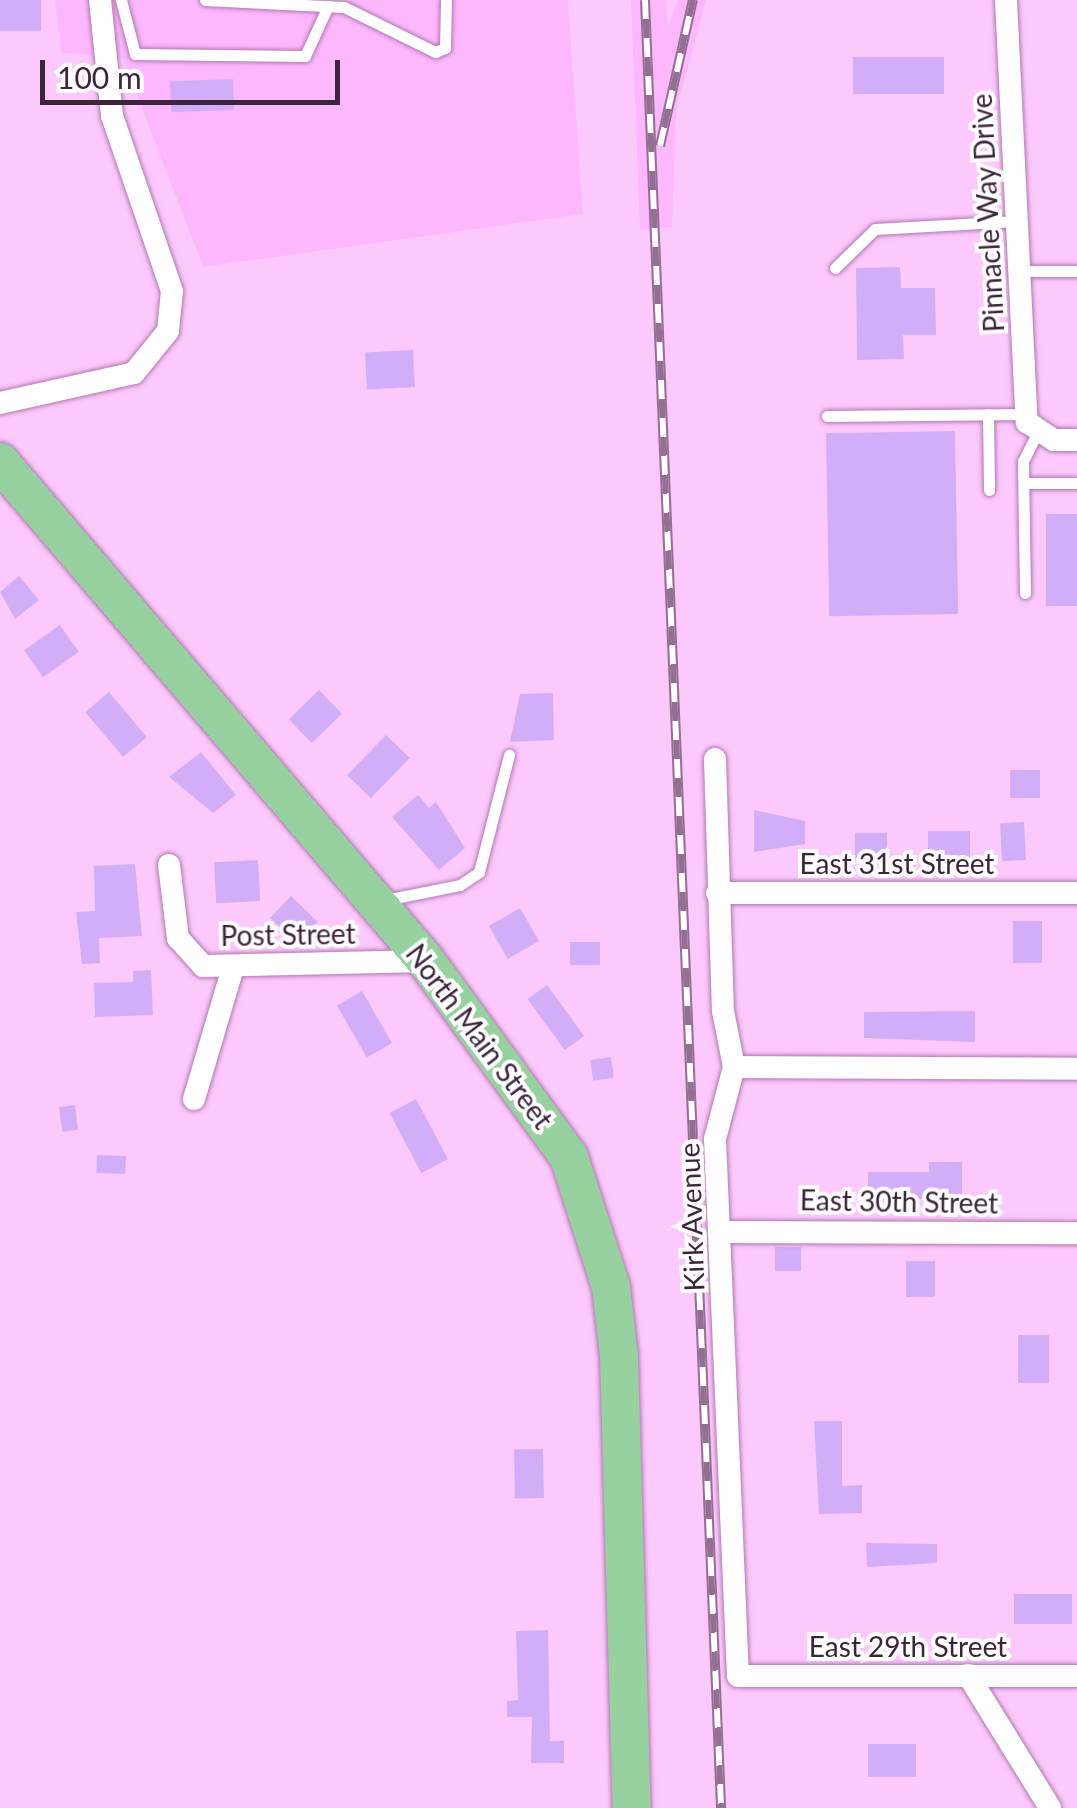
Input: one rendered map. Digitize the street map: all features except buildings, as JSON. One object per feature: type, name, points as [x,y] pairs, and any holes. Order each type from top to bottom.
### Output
[{"type":"main road","name":"North Main Street","points":[[0,462],[426,960],[569,1157],[611,1286],[632,1808]]},
{"type":"street","points":[[0,403],[134,373],[168,331],[172,290],[112,116],[100,0]]},
{"type":"street","name":"Pinnacle Way Drive","points":[[1006,0],[1031,422]]},
{"type":"street","points":[[1031,422],[1077,440]]},
{"type":"street","name":"Kirk Avenue","points":[[715,760],[717,894],[734,1067],[715,1139],[738,1676]]},
{"type":"street","name":"Post Street","points":[[169,866],[188,954],[204,966],[426,960]]},
{"type":"street","name":"East 31st Street","points":[[717,894],[1077,893]]},
{"type":"street","points":[[194,1099],[233,966]]},
{"type":"street","points":[[734,1067],[1077,1069]]},
{"type":"street","name":"East 30th Street","points":[[719,1232],[1077,1233]]},
{"type":"street","points":[[968,1675],[1050,1808]]},
{"type":"street","name":"East 29th Street","points":[[738,1676],[1077,1676]]},
{"type":"lane","points":[[121,0],[135,54],[305,56],[328,6]]},
{"type":"lane","points":[[206,0],[328,6],[436,52],[445,48],[446,0]]},
{"type":"lane","points":[[835,268],[875,229],[1017,222]]},
{"type":"lane","points":[[1020,271],[1077,271]]},
{"type":"lane","points":[[988,414],[989,490]]},
{"type":"lane","points":[[826,416],[988,414],[1031,422],[1024,483],[1025,593]]},
{"type":"lane","points":[[1024,483],[1077,483]]},
{"type":"lane","points":[[376,902],[460,885],[480,872],[509,755]]},
{"type":"shaded area","points":[[55,0],[568,0],[583,214],[203,267],[123,58],[61,52]]},
{"type":"shaded area","points":[[631,0],[666,0],[668,27],[678,0],[706,0],[676,111],[672,227],[640,230]]},
{"type":"railway","points":[[645,0],[721,1808]]},
{"type":"railway","points":[[660,146],[693,0]]}]
